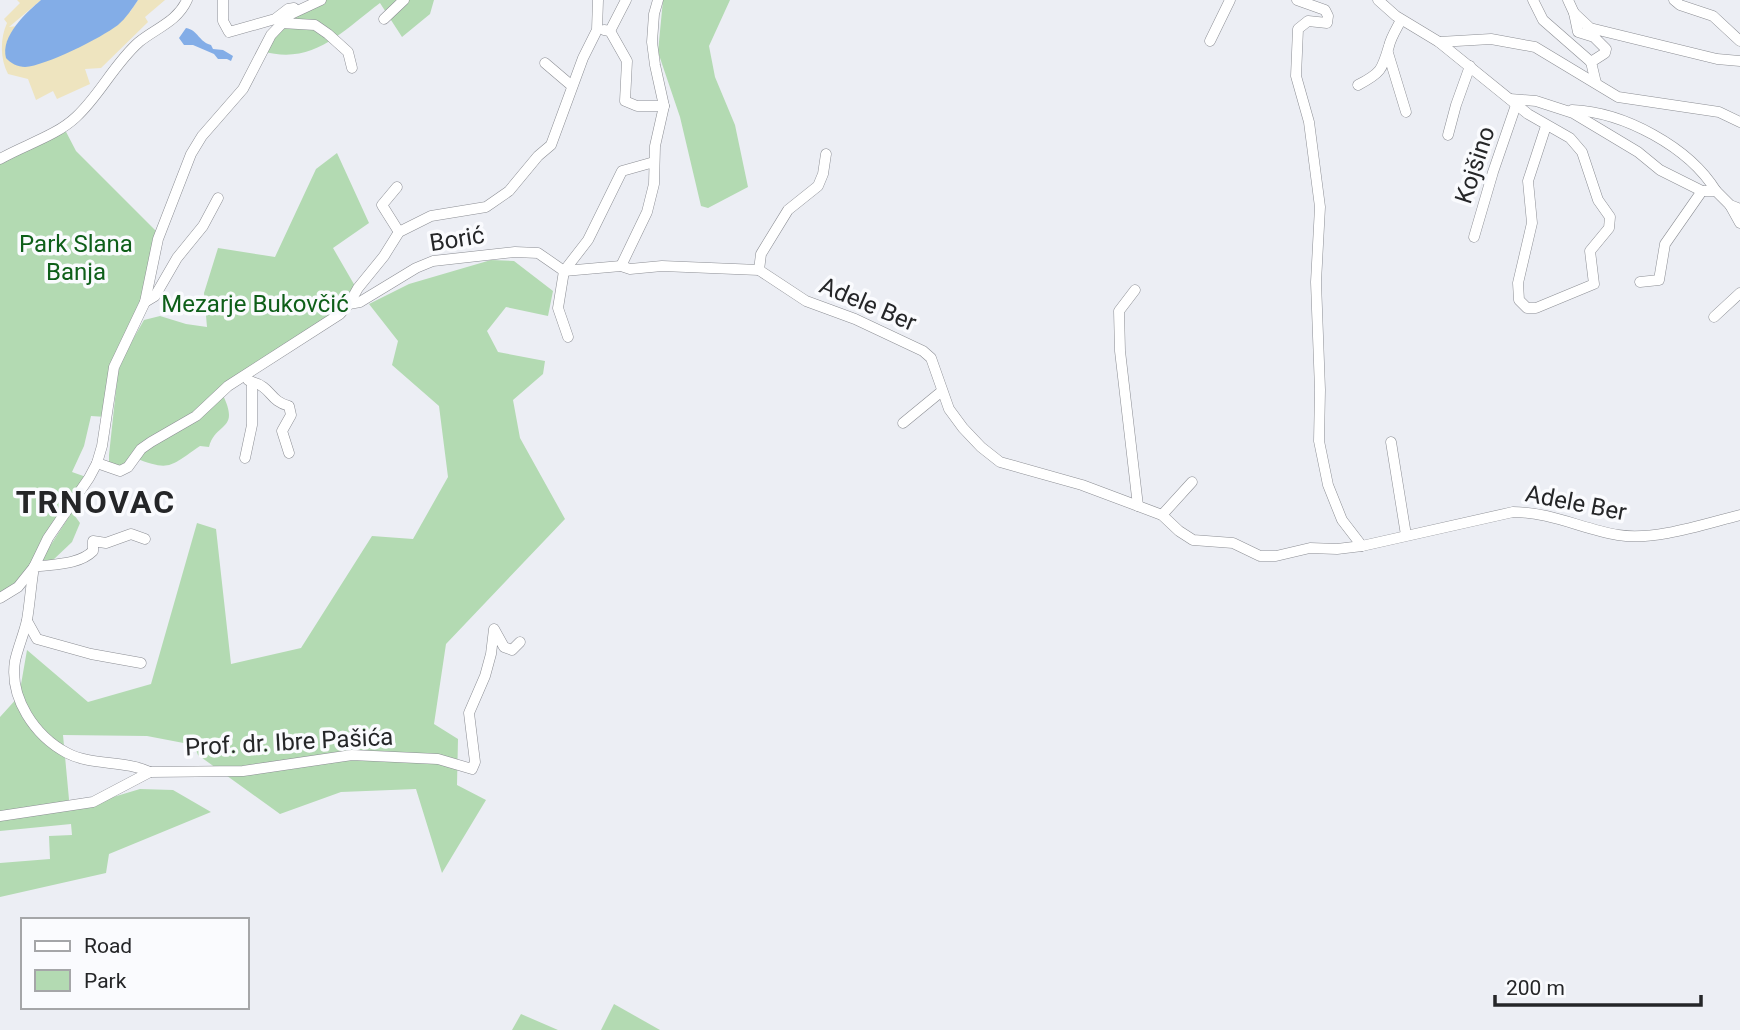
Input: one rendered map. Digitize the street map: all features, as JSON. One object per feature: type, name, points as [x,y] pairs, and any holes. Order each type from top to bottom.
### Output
[{"type":"street","points":[[0,159],[53,132],[77,116],[122,59],[138,43],[176,16],[187,0]]},
{"type":"street","points":[[223,0],[223,21],[229,32],[275,19],[288,9],[301,8]]},
{"type":"street","name":"Prof. dr. Ibre Pašića","points":[[0,598],[18,587],[34,567],[48,538],[97,463],[114,367],[145,302],[158,239],[191,154],[202,136],[243,89],[271,35],[301,8],[321,0]]},
{"type":"street","points":[[384,19],[404,0]]},
{"type":"street","points":[[97,463],[120,471],[128,467],[141,449],[196,416],[228,386],[246,379],[340,314],[399,232],[431,216],[486,207],[509,191],[538,156],[551,145],[572,86],[597,30],[598,0]]},
{"type":"street","points":[[610,31],[626,0]]},
{"type":"street","points":[[621,265],[647,212],[654,184],[654,146],[664,106],[652,42],[658,0]]},
{"type":"street","points":[[1210,41],[1230,0]]},
{"type":"street","points":[[1297,0],[1325,10],[1328,16],[1327,23],[1308,21],[1298,29],[1296,76],[1304,96],[1320,207],[1316,282],[1322,452],[1328,485],[1342,520],[1362,546]]},
{"type":"street","name":"Kojšino","points":[[1378,0],[1401,20],[1439,42],[1546,126],[1570,138],[1582,152],[1598,200],[1610,217],[1609,228],[1591,251],[1594,284],[1536,308],[1527,307],[1519,300],[1518,283],[1532,223],[1528,181],[1546,126]]},
{"type":"street","points":[[1533,0],[1543,20],[1591,61],[1596,83]]},
{"type":"street","points":[[1568,0],[1578,32],[1594,37],[1606,49],[1605,53],[1591,61]]},
{"type":"street","points":[[1674,0],[1680,5],[1713,16],[1740,41]]},
{"type":"street","points":[[1574,13],[1590,29],[1717,60],[1740,61]]},
{"type":"street","points":[[1358,85],[1375,76],[1383,68],[1389,45],[1401,20]]},
{"type":"street","points":[[282,23],[315,25],[348,52],[352,68]]},
{"type":"street","points":[[597,30],[610,31]]},
{"type":"street","points":[[610,31],[626,61],[625,101],[637,106],[664,106]]},
{"type":"street","points":[[1439,42],[1491,39],[1535,47],[1618,97],[1719,112],[1740,122]]},
{"type":"street","points":[[1388,53],[1406,112]]},
{"type":"street","points":[[545,63],[572,86]]},
{"type":"street","name":"Kojšino","points":[[1448,135],[1470,66]]},
{"type":"street","points":[[1513,102],[1535,102],[1573,113],[1637,152],[1660,170],[1702,191],[1716,191]]},
{"type":"street","name":"Kojšino","points":[[1474,237],[1513,102]]},
{"type":"street","points":[[1561,109],[1599,114],[1636,126],[1665,140],[1686,157],[1716,191],[1735,207],[1740,223]]},
{"type":"street","points":[[564,271],[621,265],[630,269],[662,266],[759,270],[761,254],[788,210],[818,187],[826,154]]},
{"type":"street","points":[[568,337],[558,308],[564,271],[588,240],[622,171],[654,162]]},
{"type":"street","points":[[397,187],[382,205],[399,232]]},
{"type":"street","points":[[1640,282],[1660,280],[1665,243],[1702,191]]},
{"type":"street","points":[[145,302],[155,296],[177,258],[203,226],[218,198]]},
{"type":"street","name":"Borić","points":[[349,304],[360,302],[416,268],[433,261],[515,252],[538,253],[564,271]]},
{"type":"street","name":"Adele Ber","points":[[759,270],[806,302],[855,319],[923,351],[931,358],[949,410],[981,447],[1000,462],[1082,485],[1162,515],[1193,540],[1233,543],[1260,556],[1276,556],[1310,548],[1362,546],[1513,512],[1533,512],[1619,535],[1640,536],[1740,515]]},
{"type":"street","points":[[1135,290],[1119,310],[1120,351],[1139,506]]},
{"type":"street","points":[[1714,317],[1740,293]]},
{"type":"street","points":[[246,379],[261,384],[275,401],[289,406],[291,415],[282,431],[289,453]]},
{"type":"street","points":[[245,458],[252,425],[246,379]]},
{"type":"street","points":[[902,423],[942,391]]},
{"type":"street","points":[[1391,442],[1406,535]]},
{"type":"street","points":[[1162,515],[1192,482]]},
{"type":"street","points":[[34,567],[75,561],[90,555],[93,541],[106,542],[131,534],[145,540]]},
{"type":"street","name":"Prof. dr. Ibre Pašića","points":[[34,567],[26,621],[15,662],[14,686],[19,701],[37,728],[67,753],[139,767],[150,772],[243,771],[352,755],[438,759],[472,769],[475,762],[474,741],[469,713],[485,676],[494,629],[504,647],[512,650],[520,642]]},
{"type":"street","points":[[26,621],[37,639],[92,654],[141,663]]},
{"type":"street","name":"Prof. dr. Ibre Pašića","points":[[0,816],[93,802],[150,772]]},
{"type":"green space","points":[[321,0],[434,0],[430,14],[402,37],[380,3],[326,44],[296,54],[262,51],[282,23]]},
{"type":"green space","points":[[663,0],[730,0],[709,46],[715,77],[735,125],[748,187],[708,208],[701,206],[680,117],[658,52]]},
{"type":"green space","name":"Park Slana Banja","points":[[63,126],[76,151],[157,232],[149,282],[122,348],[106,417],[91,416],[84,446],[72,472],[89,478],[34,567],[0,598],[0,159]]},
{"type":"green space","name":"Mezarje Bukovčić","points":[[337,153],[369,223],[333,248],[355,286],[340,314],[222,393],[229,414],[228,420],[212,439],[209,447],[200,446],[170,465],[156,465],[135,458],[115,468],[109,463],[109,455],[118,371],[144,320],[160,316],[207,327],[204,293],[218,248],[275,257],[316,169]]},
{"type":"green space","points":[[491,260],[514,261],[553,291],[548,316],[506,307],[487,331],[498,352],[545,361],[543,374],[513,400],[520,438],[565,519],[446,644],[434,724],[458,739],[457,785],[486,800],[442,873],[416,789],[341,792],[280,814],[198,755],[194,745],[147,736],[63,735],[70,810],[140,789],[173,790],[211,812],[109,854],[106,873],[0,897],[0,863],[50,859],[49,836],[72,835],[71,824],[0,831],[0,717],[19,696],[27,650],[88,702],[151,684],[197,523],[216,529],[231,664],[301,648],[372,536],[413,539],[448,477],[439,406],[392,365],[398,341],[369,304],[409,284]]},
{"type":"green space","points":[[72,512],[80,523],[72,542],[52,561],[41,560]]},
{"type":"green space","points":[[614,1004],[660,1030],[601,1030]]},
{"type":"green space","points":[[521,1014],[558,1030],[512,1030]]},
{"type":"sand","points":[[17,0],[41,0],[9,27],[130,12],[138,0],[165,0],[145,17],[148,22],[101,68],[85,69],[90,84],[57,99],[53,91],[36,100],[28,79],[8,74],[3,62],[2,42],[7,23],[4,19],[20,3]]},
{"type":"water","points":[[41,0],[138,0],[121,22],[73,50],[46,62],[25,67],[10,62],[6,58],[5,50],[11,33]]},
{"type":"water","points":[[186,28],[213,49],[223,50],[233,56],[231,61],[218,59],[214,54],[193,45],[184,45],[179,38]]},
{"type":"district","name":"TRNOVAC","points":[[96,502]]}]
